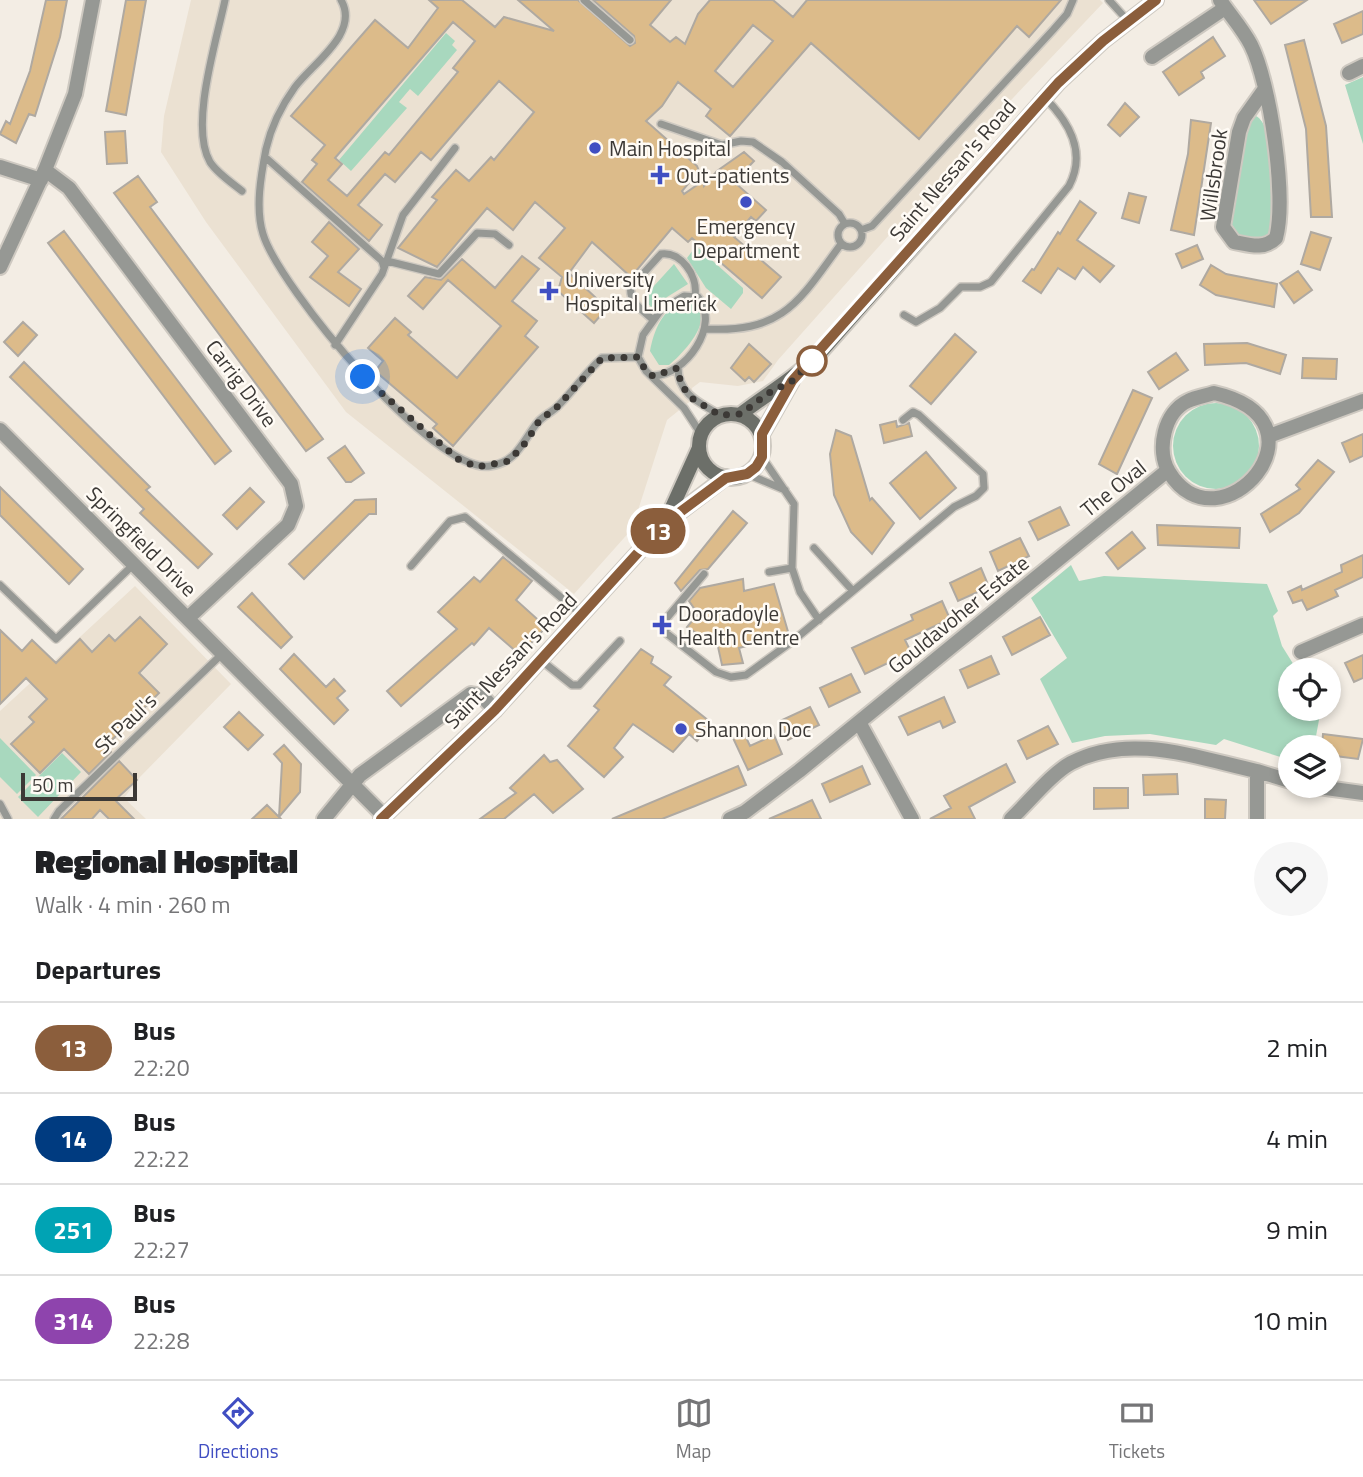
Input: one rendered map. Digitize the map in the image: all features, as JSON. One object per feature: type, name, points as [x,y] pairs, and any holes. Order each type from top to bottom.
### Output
[{"type":"main road","name":"Saint Nessan's Road","points":[[762,434],[792,381],[1045,97],[1072,69],[1156,0]]},
{"type":"main road","name":"Saint Nessan's Road","points":[[741,414],[767,394],[792,381]]},
{"type":"main road","points":[[741,414],[754,422],[762,434],[762,457],[747,474],[726,478],[709,469],[700,441],[710,421],[720,415],[741,414]]},
{"type":"main road","name":"Saint Nessan's Road","points":[[664,524],[700,441]]},
{"type":"main road","name":"Saint Nessan's Road","points":[[382,818],[542,661],[664,524],[726,478]]},
{"type":"street","points":[[0,267],[43,175],[75,93],[93,0]]},
{"type":"street","name":"Willsbrook","points":[[1152,57],[1222,4],[1250,41],[1264,89],[1279,173],[1279,229],[1276,238],[1270,244],[1254,246],[1234,242],[1223,227],[1239,132],[1244,118],[1256,105],[1264,89]]},
{"type":"street","points":[[1349,73],[1363,66]]},
{"type":"street","points":[[0,167],[43,175]]},
{"type":"street","name":"Carrig Drive","points":[[43,175],[69,188],[292,484],[296,506],[288,525],[188,618]]},
{"type":"street","name":"The Oval","points":[[1214,393],[1238,399],[1256,413],[1269,436],[1266,456],[1255,479],[1233,495],[1207,498],[1184,488],[1168,470],[1162,446],[1168,421],[1185,402],[1214,393]]},
{"type":"street","points":[[1269,436],[1363,401]]},
{"type":"street","name":"Springfield Drive","points":[[0,430],[134,563],[382,818]]},
{"type":"street","name":"The Oval","points":[[1084,538],[1168,470]]},
{"type":"street","name":"Gouldavoher Estate","points":[[730,819],[745,812],[859,722],[1084,538]]},
{"type":"street","points":[[1301,652],[1363,625]]},
{"type":"street","points":[[324,819],[350,784],[471,694],[482,696],[495,710]]},
{"type":"street","points":[[859,722],[912,819]]},
{"type":"street","points":[[1011,819],[1069,764],[1107,750],[1150,748],[1278,777]]},
{"type":"street","points":[[1257,771],[1257,819]]},
{"type":"street","points":[[1341,790],[1363,793]]},
{"type":"lane","points":[[225,0],[206,82],[203,125],[211,164],[242,191]]},
{"type":"lane","points":[[341,0],[346,15],[344,27],[295,87],[278,115],[265,157],[259,205],[263,233],[309,314],[363,377],[467,465],[487,467],[509,461],[527,441],[539,421],[557,407],[602,358],[638,357]]},
{"type":"lane","points":[[584,0],[631,40]]},
{"type":"lane","points":[[861,230],[872,226],[1053,30],[1067,14],[1073,0]]},
{"type":"lane","points":[[1109,0],[1128,21]]},
{"type":"lane","points":[[904,315],[916,322],[940,308],[961,287],[980,287],[990,282],[1074,177],[1077,151],[1074,139],[1064,118],[1045,97]]},
{"type":"lane","points":[[662,124],[715,144],[729,145],[747,141],[765,149],[839,214],[845,224]]},
{"type":"lane","points":[[335,345],[385,264],[403,215],[455,148]]},
{"type":"lane","points":[[265,157],[385,264],[434,275],[443,272],[477,233],[495,233],[509,245]]},
{"type":"lane","points":[[852,223],[861,230],[862,239],[857,245],[849,247],[841,244],[838,233],[845,224],[852,223]]},
{"type":"lane","points":[[706,329],[750,328],[776,317],[795,304],[841,244]]},
{"type":"lane","points":[[653,320],[632,300],[631,287],[661,254],[669,253],[681,260],[694,282],[695,295],[706,307],[706,329],[678,368],[653,376]]},
{"type":"lane","points":[[695,295],[676,298],[653,320],[643,335],[638,357],[646,371],[684,408],[700,441]]},
{"type":"lane","points":[[678,368],[681,385],[693,399],[720,415]]},
{"type":"lane","points":[[704,574],[671,612],[665,628],[671,638],[724,675],[739,677],[760,667],[954,507],[976,496],[984,488],[983,474],[926,421],[913,412],[903,420]]},
{"type":"lane","points":[[762,457],[796,511],[792,568],[800,592],[819,620]]},
{"type":"lane","points":[[747,474],[785,490]]},
{"type":"lane","points":[[411,566],[450,521],[465,517],[583,615]]},
{"type":"lane","points":[[814,548],[853,591]]},
{"type":"lane","points":[[0,585],[56,639],[134,563]]},
{"type":"lane","points":[[769,572],[792,568]]},
{"type":"lane","points":[[542,661],[572,685],[579,685],[620,641]]},
{"type":"lane","name":"St Paul's","points":[[54,819],[59,811],[222,653]]},
{"type":"lane","points":[[0,804],[8,819]]},
{"type":"shaded area","name":"University Hospital Limerick","points":[[191,0],[1100,0],[1103,3],[978,135],[778,360],[763,381],[738,386],[700,382],[692,388],[693,399],[667,420],[632,529],[574,594],[346,412],[206,222],[161,152],[164,116]]},
{"type":"shaded area","points":[[135,586],[231,684],[140,777],[124,798],[146,819],[0,819],[0,711]]},
{"type":"green space","points":[[446,33],[455,41],[452,45],[457,50],[418,96],[410,89],[399,102],[407,108],[351,171],[339,160]]},
{"type":"green space","points":[[1363,77],[1363,144],[1345,85]]},
{"type":"green space","points":[[1256,116],[1263,123],[1268,136],[1273,171],[1272,223],[1270,234],[1262,239],[1241,238],[1230,222],[1245,130]]},
{"type":"green space","points":[[696,246],[743,288],[743,293],[731,309],[706,288],[687,258]]},
{"type":"green space","points":[[674,264],[688,284],[651,307],[643,298]]},
{"type":"green space","points":[[683,301],[691,302],[701,311],[702,318],[697,333],[669,365],[659,365],[650,351],[654,336],[664,315]]},
{"type":"green space","points":[[1216,403],[1232,407],[1246,416],[1255,430],[1259,446],[1255,462],[1246,476],[1232,485],[1216,489],[1200,485],[1186,476],[1177,462],[1173,446],[1177,430],[1186,416],[1200,407]]},
{"type":"green space","points":[[1071,565],[1079,581],[1104,576],[1267,584],[1278,611],[1273,616],[1282,646],[1290,658],[1278,658],[1278,721],[1319,721],[1316,735],[1278,735],[1278,756],[1224,739],[1216,745],[1150,734],[1105,736],[1072,743],[1040,679],[1067,658],[1031,598]]},
{"type":"green space","points":[[0,738],[36,775],[17,794],[0,777]]},
{"type":"green space","points":[[62,753],[81,772],[38,817],[18,797]]},
{"type":"building","points":[[46,0],[67,0],[60,37],[35,116],[29,114],[16,143],[0,134],[6,121],[10,124],[30,71]]},
{"type":"building","points":[[126,0],[146,0],[126,115],[106,111]]},
{"type":"building","points":[[429,0],[462,0],[495,27],[504,17],[554,31],[518,0],[578,0],[630,46],[635,43],[634,36],[593,0],[671,0],[650,25],[670,42],[676,37],[685,44],[698,14],[710,0],[773,0],[793,17],[807,0],[1061,0],[1029,37],[1017,26],[919,139],[811,43],[730,136],[706,116],[711,109],[678,82],[662,106],[646,121],[697,166],[699,171],[682,191],[684,194],[703,181],[704,186],[717,171],[744,152],[754,161],[734,182],[766,210],[756,221],[751,217],[734,237],[781,277],[762,298],[692,238],[688,242],[672,228],[631,277],[592,242],[569,273],[607,308],[594,323],[558,291],[562,277],[539,258],[565,228],[535,202],[513,230],[487,208],[437,267],[398,248],[437,200],[432,197],[456,170],[469,181],[491,157],[494,160],[534,112],[499,81],[431,160],[421,152],[395,182],[385,174],[358,205],[382,225],[369,241],[302,182],[317,164],[312,160],[325,145],[291,116],[375,20],[408,48],[438,8]],"holes":[[[453,22],[475,41],[453,68],[458,72],[389,155],[385,152],[347,196],[328,180],[342,164],[335,158]],[[753,25],[773,41],[733,87],[715,71]]]},
{"type":"building","points":[[1254,0],[1307,0],[1271,24]]},
{"type":"building","points":[[1363,11],[1363,34],[1342,43],[1334,24]]},
{"type":"building","points":[[1213,37],[1225,56],[1201,72],[1204,78],[1179,95],[1163,72]]},
{"type":"building","points":[[1304,40],[1326,126],[1332,217],[1311,217],[1306,129],[1285,45]]},
{"type":"building","points":[[1125,103],[1139,117],[1120,136],[1108,125]]},
{"type":"building","points":[[1191,120],[1211,123],[1194,235],[1171,230],[1188,154]]},
{"type":"building","points":[[125,131],[127,163],[107,164],[105,132]]},
{"type":"building","points":[[138,176],[157,202],[150,207],[323,439],[306,451],[114,193]]},
{"type":"building","points":[[1129,193],[1146,197],[1139,223],[1122,218]]},
{"type":"building","points":[[1080,201],[1096,213],[1077,240],[1114,266],[1100,282],[1083,267],[1075,279],[1058,268],[1041,293],[1023,281],[1032,269],[1034,270],[1058,232],[1060,234]]},
{"type":"building","points":[[329,222],[359,249],[338,272],[361,289],[349,306],[310,277],[328,256],[312,242]]},
{"type":"building","points":[[64,231],[231,451],[215,464],[48,243]]},
{"type":"building","points":[[1311,232],[1331,238],[1320,270],[1301,264]]},
{"type":"building","points":[[1197,245],[1203,259],[1182,268],[1176,254]]},
{"type":"building","points":[[522,256],[539,269],[512,301],[537,321],[525,336],[538,347],[453,446],[433,428],[437,424],[375,371],[383,361],[368,348],[395,318],[411,332],[408,335],[457,378],[501,326],[448,280],[423,309],[408,296],[425,277],[441,280],[462,259],[495,288]]},
{"type":"building","points":[[1211,265],[1226,274],[1277,284],[1274,307],[1216,295],[1200,285]]},
{"type":"building","points":[[1298,271],[1312,290],[1294,303],[1280,283]]},
{"type":"building","points":[[23,322],[37,335],[18,356],[4,342]]},
{"type":"building","points":[[955,334],[976,352],[931,404],[910,386]]},
{"type":"building","points":[[1247,343],[1286,355],[1280,374],[1246,363],[1205,365],[1204,344]]},
{"type":"building","points":[[749,344],[771,364],[754,382],[749,377],[745,381],[731,368]]},
{"type":"building","points":[[1176,353],[1188,370],[1159,389],[1148,372]]},
{"type":"building","points":[[1303,358],[1337,359],[1336,379],[1302,378]]},
{"type":"building","points":[[24,362],[150,487],[146,490],[212,554],[198,568],[140,513],[144,509],[10,377]]},
{"type":"building","points":[[1133,390],[1152,398],[1117,474],[1099,464]]},
{"type":"building","points":[[896,421],[897,427],[909,423],[912,436],[884,443],[880,425]]},
{"type":"building","points":[[836,430],[851,436],[870,500],[872,498],[894,523],[872,554],[851,532],[834,495],[830,454]]},
{"type":"building","points":[[1363,434],[1363,456],[1350,462],[1342,443]]},
{"type":"building","points":[[345,446],[364,473],[351,482],[346,482],[328,458]]},
{"type":"building","points":[[926,452],[956,488],[920,519],[890,483]]},
{"type":"building","points":[[1318,460],[1334,472],[1299,513],[1270,532],[1261,514],[1300,489],[1296,485]]},
{"type":"building","points":[[0,487],[83,569],[69,584],[0,515]]},
{"type":"building","points":[[250,488],[264,502],[237,529],[223,515]]},
{"type":"building","points":[[376,499],[376,514],[369,514],[304,579],[289,564],[355,500]]},
{"type":"building","points":[[1060,507],[1069,525],[1038,540],[1029,522]]},
{"type":"building","points":[[733,511],[747,523],[708,569],[700,570],[681,591],[675,583]]},
{"type":"building","points":[[1157,525],[1240,528],[1239,548],[1158,545]]},
{"type":"building","points":[[1132,532],[1145,548],[1118,569],[1106,553]]},
{"type":"building","points":[[1020,538],[1029,556],[998,571],[990,552]]},
{"type":"building","points":[[1363,555],[1363,577],[1335,590],[1338,596],[1307,610],[1302,600],[1293,603],[1288,592],[1301,586],[1302,590],[1342,572],[1341,565]]},
{"type":"building","points":[[503,557],[532,581],[516,600],[546,627],[520,655],[489,628],[474,645],[472,643],[401,706],[387,691],[457,629],[438,612],[474,577],[480,582]]},
{"type":"building","points":[[981,568],[989,587],[958,601],[950,583]]},
{"type":"building","points":[[743,579],[744,591],[774,584],[789,635],[739,648],[743,663],[722,665],[715,633],[707,640],[687,627],[698,614],[689,601],[700,588]]},
{"type":"building","points":[[252,593],[292,637],[281,648],[238,607]]},
{"type":"building","points":[[942,601],[950,619],[905,640],[911,652],[865,674],[852,648],[913,620],[911,615]]},
{"type":"building","points":[[140,617],[167,644],[139,673],[159,693],[106,746],[111,752],[89,774],[64,749],[40,773],[11,744],[34,722],[29,717],[47,699],[26,678],[0,704],[0,630],[22,651],[32,640],[56,663],[80,639],[92,652],[109,635],[115,641]]},
{"type":"building","points":[[1040,617],[1050,635],[1012,655],[1003,637]]},
{"type":"building","points":[[641,649],[653,657],[651,663],[671,677],[664,685],[709,721],[709,726],[697,741],[689,734],[673,752],[633,724],[614,748],[623,757],[604,777],[568,746],[599,710],[594,706]]},
{"type":"building","points":[[294,654],[326,687],[334,679],[345,691],[337,698],[348,710],[334,724],[280,669]]},
{"type":"building","points":[[1363,655],[1363,678],[1354,682],[1345,663]]},
{"type":"building","points":[[991,656],[999,674],[968,688],[960,670]]},
{"type":"building","points":[[851,674],[860,692],[829,707],[820,688]]},
{"type":"building","points":[[944,697],[955,722],[943,728],[940,721],[908,735],[899,717]]},
{"type":"building","points":[[810,707],[819,725],[788,740],[780,721]]},
{"type":"building","points":[[239,712],[263,735],[248,750],[224,727]]},
{"type":"building","points":[[1048,726],[1058,744],[1027,759],[1018,741]]},
{"type":"building","points":[[744,733],[750,746],[774,735],[782,754],[748,770],[733,738]]},
{"type":"building","points":[[1341,736],[1363,739],[1358,759],[1341,757]]},
{"type":"building","points":[[284,745],[301,764],[300,792],[279,817],[282,763],[274,754]]},
{"type":"building","points":[[544,755],[550,762],[557,760],[583,789],[553,813],[534,794],[504,819],[480,819],[516,793],[510,788]]},
{"type":"building","points":[[119,761],[137,780],[115,800],[134,819],[109,819],[100,810],[92,819],[61,819]]},
{"type":"building","points":[[1006,764],[1015,782],[969,807],[975,819],[930,819],[951,808],[944,796]]},
{"type":"building","points":[[738,766],[746,785],[662,819],[612,819]]},
{"type":"building","points":[[862,766],[870,784],[830,802],[822,784]]},
{"type":"building","points":[[1177,774],[1178,794],[1144,795],[1143,775]]},
{"type":"building","points":[[1094,788],[1128,788],[1128,808],[1094,809]]},
{"type":"building","points":[[1205,799],[1226,800],[1225,819],[1205,819]]},
{"type":"building","points":[[812,800],[821,819],[769,819],[797,807]]},
{"type":"building","points":[[267,805],[281,819],[252,819]]},
{"type":"bus line","name":"13","points":[[381,819],[495,710],[664,524],[726,478],[747,474],[756,467],[762,457],[762,434],[792,381],[1058,83],[1103,41],[1156,0]]},
{"type":"place","name":"Main Hospital","points":[[595,148]]},
{"type":"place","name":"Out-patients","points":[[660,175]]},
{"type":"place","name":"Emergency Department","points":[[746,202]]},
{"type":"place","name":"University Hospital Limerick","points":[[549,291]]},
{"type":"place","name":"Dooradoyle Health Centre","points":[[662,625]]},
{"type":"place","name":"Shannon Doc","points":[[681,729]]},
{"type":"route","points":[[363,377],[458,459],[467,465],[487,467],[509,461],[516,455],[539,421],[557,407],[596,363],[608,356],[638,357],[646,371],[653,376],[678,368],[681,385],[693,399],[720,415],[741,414],[767,394],[792,381],[818,355],[812,361]]}]
